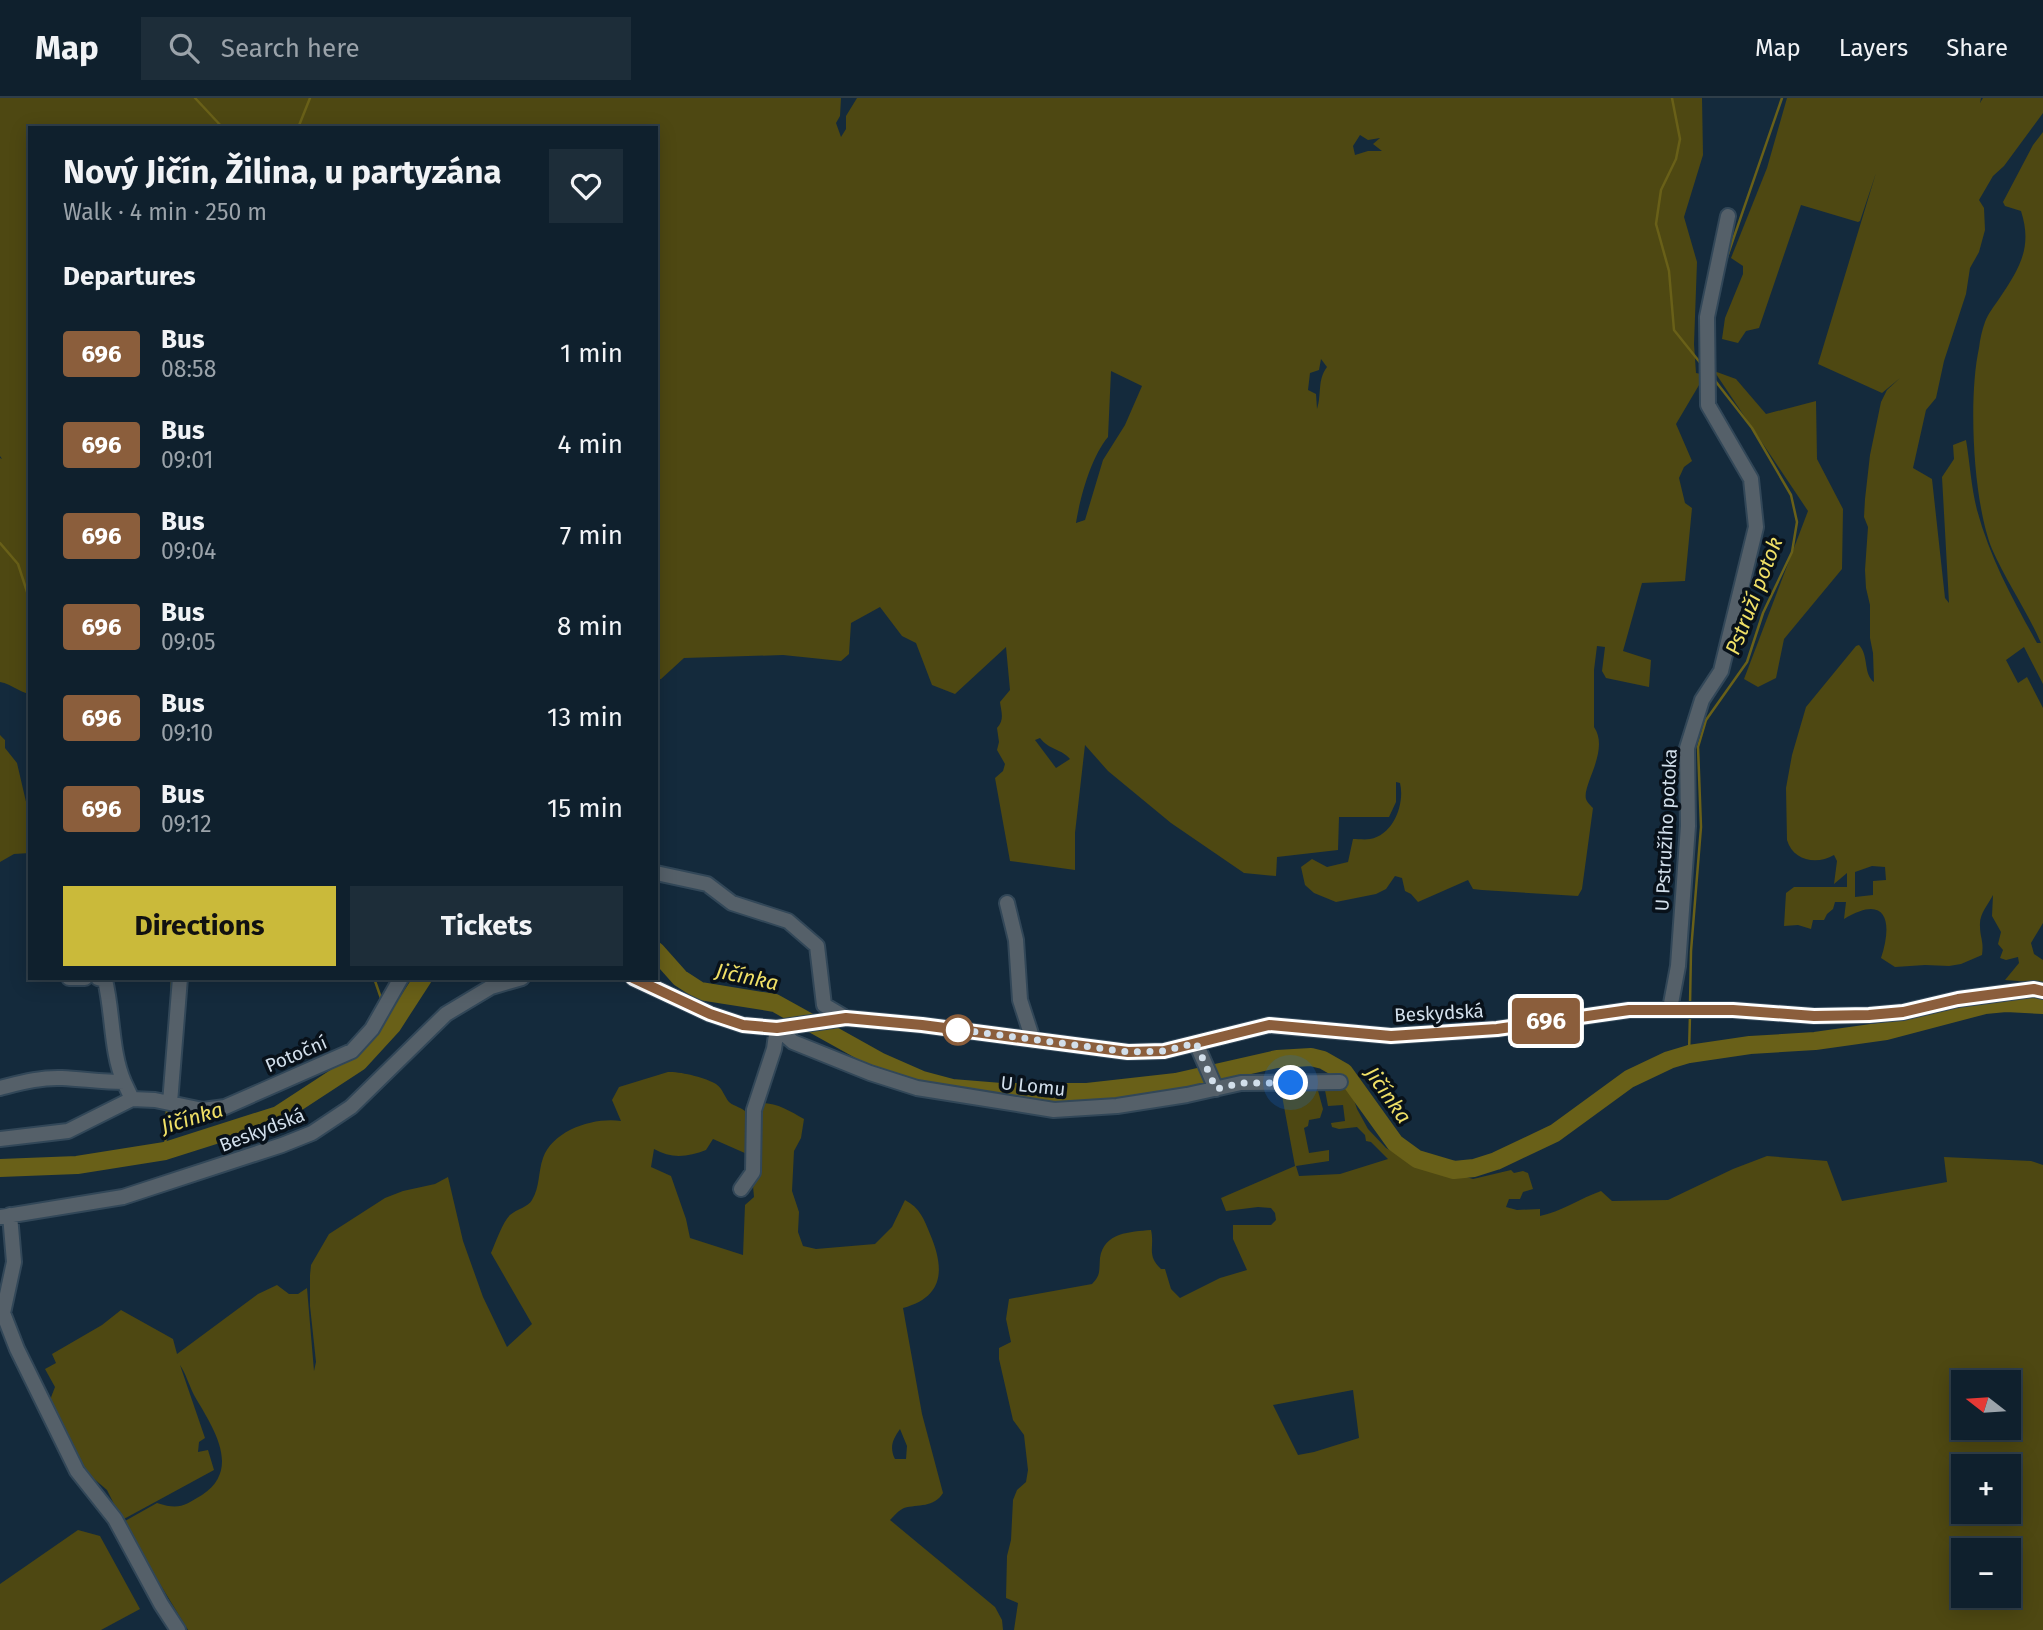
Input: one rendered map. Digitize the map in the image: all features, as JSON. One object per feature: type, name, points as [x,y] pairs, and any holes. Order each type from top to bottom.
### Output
[{"type":"street","name":"U Pstružího potoka","points":[[1674,1009],[1688,826],[1686,748],[1702,700],[1721,671],[1756,527],[1751,479],[1708,405],[1707,317],[1728,216]]},
{"type":"street","points":[[658,873],[707,884],[732,903],[788,921],[817,946],[824,1005],[842,1018]]},
{"type":"street","points":[[1007,903],[1016,940],[1020,1000],[1033,1040]]},
{"type":"street","points":[[0,1139],[68,1132],[132,1099],[119,1071],[105,980]]},
{"type":"street","points":[[170,1103],[180,980]]},
{"type":"street","name":"Potoční","points":[[132,1099],[204,1110],[225,1107],[352,1051],[372,1029],[400,980]]},
{"type":"street","name":"Beskydská","points":[[178,1630],[160,1604],[114,1519],[77,1471],[17,1349],[3,1313],[13,1262],[5,1216],[123,1197],[282,1146],[312,1133],[351,1107],[446,1014],[491,987],[515,980]]},
{"type":"street","points":[[637,980],[710,1014],[743,1025],[783,1027],[754,1110],[754,1172],[741,1189]]},
{"type":"street","name":"Beskydská","points":[[783,1027],[842,1018],[909,1023],[1128,1052],[1164,1051],[1269,1025],[1391,1036],[1497,1029],[1629,1010],[1699,1009],[1814,1016],[1869,1015],[1903,1012],[1958,999],[2034,989],[2043,991]]},
{"type":"street","name":"U Lomu","points":[[783,1027],[793,1042],[870,1073],[917,1088],[1054,1110],[1117,1106],[1241,1083],[1340,1082]]},
{"type":"street","points":[[1196,1043],[1216,1089]]},
{"type":"street","points":[[0,1088],[60,1077],[124,1082]]},
{"type":"shaded area","points":[[0,98],[841,98],[840,116],[836,123],[841,137],[846,129],[846,116],[857,98],[1702,98],[1703,155],[1684,217],[1697,262],[1694,344],[1696,373],[1701,374],[1702,380],[1676,424],[1692,461],[1684,467],[1679,478],[1685,503],[1692,508],[1685,581],[1642,583],[1623,651],[1651,660],[1649,687],[1606,678],[1602,671],[1605,647],[1597,646],[1594,670],[1594,727],[1599,746],[1586,793],[1593,808],[1582,889],[1578,896],[1473,889],[1468,880],[1418,902],[1405,891],[1402,878],[1395,876],[1386,889],[1376,894],[1336,902],[1314,893],[1305,885],[1301,867],[1312,859],[1327,867],[1348,862],[1353,839],[1370,839],[1386,831],[1399,808],[1400,783],[1396,782],[1396,802],[1389,817],[1339,817],[1338,850],[1277,857],[1276,876],[1244,873],[1171,823],[1108,771],[1085,745],[1075,833],[1075,870],[1010,861],[995,778],[1003,771],[1005,764],[997,750],[997,728],[1002,719],[1000,702],[1010,690],[1006,647],[955,694],[932,685],[916,643],[902,636],[880,607],[851,623],[849,654],[841,661],[783,655],[684,658],[658,680],[658,126],[28,126],[28,694],[0,682],[0,458],[2,459]],"holes":[[[1360,135],[1368,140],[1380,138],[1373,144],[1382,151],[1355,155],[1353,146]],[[1321,359],[1327,367],[1322,377],[1317,409],[1316,394],[1308,390],[1310,373],[1319,370]],[[1111,371],[1142,386],[1125,425],[1103,460],[1085,520],[1076,523],[1091,466],[1108,437]],[[1040,738],[1047,745],[1070,759],[1056,768],[1035,740]]]},
{"type":"shaded area","points":[[1787,98],[1981,98],[1980,103],[1983,98],[2043,98],[2043,113],[2004,166],[1993,176],[1979,200],[1984,208],[1985,230],[1979,252],[1970,268],[1966,294],[1944,361],[1936,398],[1926,410],[1913,468],[1932,479],[1945,598],[1949,603],[1942,477],[1954,459],[1953,445],[1966,440],[1975,501],[1988,545],[2019,611],[2037,643],[2041,643],[1992,549],[1980,505],[1973,421],[1976,369],[1983,328],[1989,313],[2018,268],[2025,247],[2021,211],[2005,206],[2003,202],[2033,145],[2043,132],[2043,684],[2024,647],[2006,660],[2018,683],[2027,677],[2043,708],[2043,923],[2031,943],[2034,954],[2043,960],[2043,983],[2005,980],[2019,963],[2018,957],[2006,960],[2000,958],[2003,950],[1998,944],[2001,932],[1992,916],[1993,895],[1980,922],[1982,955],[1949,966],[1895,967],[1881,958],[1886,933],[1883,915],[1878,910],[1870,909],[1844,919],[1846,902],[1835,902],[1824,920],[1813,920],[1811,929],[1798,925],[1784,926],[1786,893],[1794,887],[1847,887],[1847,873],[1834,884],[1837,861],[1834,855],[1820,860],[1806,859],[1794,853],[1790,847],[1787,840],[1786,788],[1806,707],[1856,646],[1859,645],[1862,649],[1868,674],[1874,682],[1870,605],[1865,570],[1868,527],[1864,517],[1865,499],[1870,455],[1881,402],[1887,390],[1900,378],[1882,393],[1818,364],[1876,173],[1858,222],[1801,205],[1759,328],[1746,331],[1738,343],[1722,339],[1725,318],[1743,274],[1743,266],[1731,258],[1767,168]],"holes":[[[1872,866],[1885,867],[1886,880],[1873,881],[1873,895],[1855,897],[1855,872]]]},
{"type":"shaded area","points":[[1714,371],[1736,379],[1766,414],[1816,401],[1817,459],[1843,509],[1842,569],[1784,639],[1776,678],[1758,687],[1744,679],[1808,511]]},
{"type":"shaded area","points":[[0,735],[5,740],[5,748],[17,763],[28,810],[28,853],[14,854],[0,862]]},
{"type":"shaded area","points":[[668,1072],[686,1074],[716,1084],[729,1102],[747,1113],[747,1154],[713,1139],[706,1150],[693,1154],[673,1156],[654,1149],[651,1167],[671,1176],[690,1238],[743,1255],[745,1205],[754,1197],[760,1103],[788,1110],[804,1119],[801,1138],[794,1151],[792,1191],[799,1212],[798,1232],[803,1246],[816,1249],[875,1244],[892,1227],[905,1200],[921,1214],[935,1247],[938,1280],[927,1297],[903,1308],[922,1414],[943,1493],[930,1503],[902,1509],[890,1520],[995,1607],[1002,1620],[1003,1630],[188,1630],[124,1525],[125,1521],[157,1503],[171,1506],[186,1504],[214,1484],[222,1459],[215,1433],[180,1365],[205,1438],[199,1442],[198,1452],[208,1450],[214,1470],[122,1520],[107,1490],[86,1472],[57,1427],[50,1400],[55,1387],[45,1369],[56,1363],[52,1354],[102,1325],[121,1310],[173,1339],[177,1354],[258,1294],[277,1285],[289,1294],[298,1294],[307,1288],[314,1371],[316,1362],[310,1306],[311,1265],[329,1234],[385,1198],[435,1184],[448,1177],[463,1241],[483,1297],[507,1347],[532,1324],[491,1253],[499,1233],[510,1215],[532,1200],[543,1158],[556,1140],[587,1124],[621,1121],[612,1100],[619,1087]],"holes":[[[900,1429],[907,1446],[906,1459],[895,1459],[893,1443]]]},
{"type":"shaded area","points":[[1280,1085],[1317,1087],[1323,1109],[1320,1118],[1309,1120],[1308,1126],[1304,1128],[1309,1153],[1329,1150],[1329,1161],[1296,1166],[1299,1176],[1340,1174],[1388,1159],[1371,1142],[1366,1141],[1365,1135],[1357,1127],[1332,1127],[1331,1123],[1345,1121],[1343,1105],[1328,1106],[1324,1085],[1349,1085],[1357,1109],[1368,1129],[1386,1148],[1408,1160],[1473,1179],[1511,1170],[1514,1173],[1528,1173],[1533,1189],[1523,1192],[1520,1199],[1509,1199],[1506,1207],[1517,1210],[1540,1209],[1540,1216],[1601,1191],[1612,1201],[1668,1200],[1767,1156],[1827,1161],[1842,1201],[1947,1182],[1944,1157],[2031,1161],[2043,1165],[2043,1630],[1014,1630],[1018,1603],[1006,1598],[1007,1556],[1011,1540],[1013,1500],[1017,1490],[1026,1482],[1028,1470],[1024,1435],[1013,1420],[999,1359],[999,1348],[1011,1342],[1006,1319],[1009,1299],[1092,1284],[1098,1275],[1102,1249],[1112,1238],[1151,1230],[1156,1264],[1165,1269],[1171,1289],[1180,1298],[1220,1278],[1247,1270],[1233,1239],[1233,1225],[1271,1225],[1276,1220],[1275,1213],[1271,1208],[1258,1207],[1226,1211],[1221,1198],[1295,1166]],"holes":[[[1353,1390],[1359,1438],[1298,1455],[1273,1405]]]},
{"type":"shaded area","points":[[78,1530],[100,1536],[140,1609],[101,1630],[0,1630],[0,1584]]},
{"type":"waterway","points":[[195,98],[221,126]]},
{"type":"waterway","points":[[299,126],[310,98]]},
{"type":"waterway","name":"Pstruží potok","points":[[1672,98],[1680,139],[1676,159],[1661,190],[1656,224],[1669,271],[1674,330],[1702,365]]},
{"type":"waterway","points":[[1726,260],[1782,98]]},
{"type":"waterway","name":"Pstruží potok","points":[[1690,1005],[1691,951],[1701,827],[1698,747],[1706,720],[1747,662],[1763,613],[1792,552],[1797,522],[1791,495],[1752,428],[1713,378]]},
{"type":"waterway","points":[[0,543],[18,564],[28,595]]},
{"type":"waterway","name":"Jičínka","points":[[658,953],[680,978],[700,991],[775,1003],[881,1062],[922,1080],[952,1088],[1001,1092],[1087,1092],[1176,1082],[1277,1059],[1311,1057],[1323,1060],[1344,1072],[1395,1143],[1417,1159],[1454,1170],[1474,1168],[1496,1161],[1555,1133],[1629,1079],[1669,1060],[1689,1054],[1886,1031],[1985,1005],[2043,1005]]},
{"type":"waterway","points":[[171,1010],[172,980]]},
{"type":"waterway","points":[[375,980],[382,1001]]},
{"type":"waterway","name":"Jičínka","points":[[0,1168],[77,1165],[165,1151],[278,1115],[359,1062],[392,1026],[422,980]]},
{"type":"waterway","points":[[387,1014],[392,1026]]},
{"type":"waterway","name":"Pstruží potok","points":[[1689,1054],[1690,1015]]},
{"type":"waterway","points":[[165,1151],[167,1107]]},
{"type":"bus line","name":"696","points":[[638,980],[710,1014],[743,1025],[777,1028],[846,1018],[922,1025],[1128,1052],[1164,1051],[1269,1025],[1391,1036],[1497,1029],[1629,1010],[1733,1010],[1814,1016],[1869,1015],[1903,1012],[1958,999],[2034,989],[2043,991]]},
{"type":"route","points":[[958,1030],[954,1029],[1107,1051],[1164,1051],[1196,1043],[1216,1089],[1241,1083],[1291,1083]]}]
